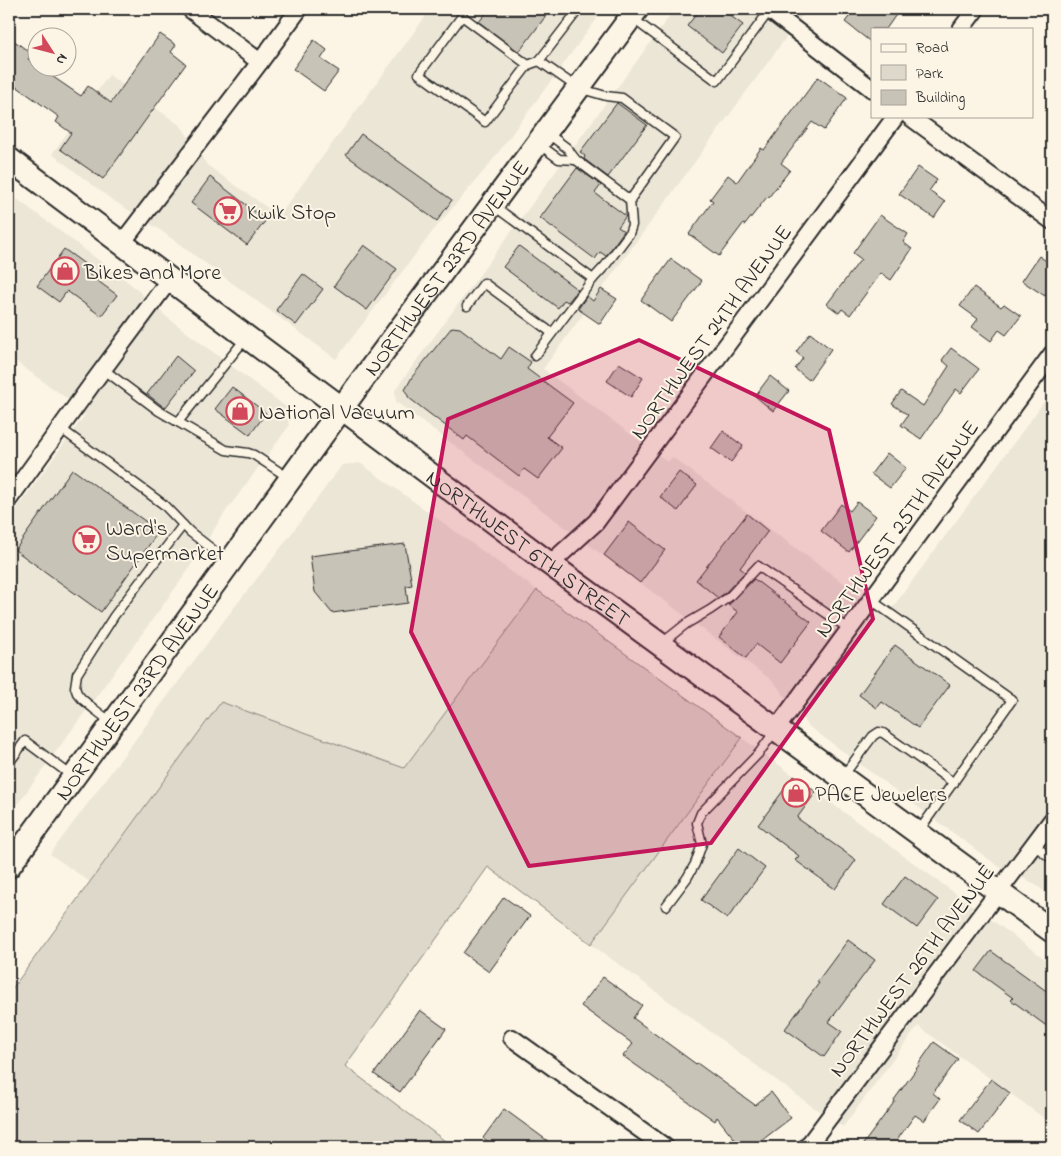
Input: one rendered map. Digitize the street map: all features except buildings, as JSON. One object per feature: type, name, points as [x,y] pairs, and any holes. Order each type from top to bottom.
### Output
[{"type":"main road","name":"NORTHWEST 23RD AVENUE","points":[[10,864],[342,408],[634,13]]},
{"type":"main road","name":"NORTHWEST 6TH STREET","points":[[9,158],[550,564],[1052,931]]},
{"type":"street","points":[[190,9],[260,62]]},
{"type":"street","points":[[122,243],[299,9]]},
{"type":"street","points":[[769,9],[871,87]]},
{"type":"street","points":[[962,28],[976,9]]},
{"type":"street","name":"NORTHWEST 24TH AVENUE","points":[[550,564],[596,522],[895,118]]},
{"type":"street","points":[[912,118],[1052,220]]},
{"type":"street","points":[[9,499],[170,279]]},
{"type":"street","name":"NORTHWEST 25TH AVENUE","points":[[776,729],[1052,354]]},
{"type":"street","name":"NORTHWEST 26TH AVENUE","points":[[807,1147],[1052,820]]},
{"type":"street","points":[[512,1038],[665,1147]]},
{"type":"lane","points":[[528,65],[463,12],[419,74],[485,122],[528,65],[539,61],[579,9]]},
{"type":"lane","points":[[634,13],[717,81],[769,9]]},
{"type":"lane","points":[[535,356],[629,234],[632,225],[630,200],[675,137],[622,98],[606,96],[578,88],[539,61]]},
{"type":"lane","points":[[542,138],[567,148],[576,160],[630,200]]},
{"type":"lane","points":[[542,138],[560,159],[576,160]]},
{"type":"lane","points":[[492,204],[593,279]]},
{"type":"lane","points":[[467,306],[484,283],[552,333]]},
{"type":"lane","points":[[178,422],[247,337]]},
{"type":"lane","points":[[104,369],[159,411],[226,450],[254,455],[290,479]]},
{"type":"lane","points":[[60,428],[163,504],[190,532],[229,563]]},
{"type":"lane","points":[[113,723],[77,693],[74,687],[77,674],[114,616],[183,525]]},
{"type":"lane","points":[[660,644],[686,624],[729,597],[758,566],[849,629]]},
{"type":"lane","points":[[871,600],[1012,700],[918,833]]},
{"type":"lane","points":[[666,906],[695,864],[702,844],[697,823],[701,813],[759,753],[776,729]]},
{"type":"lane","points":[[842,777],[878,732],[883,733],[954,783]]},
{"type":"lane","points":[[9,763],[25,741],[74,777]]},
{"type":"lane","points":[[1034,845],[1052,859]]},
{"type":"highlighted area","points":[[639,340],[829,430],[873,619],[711,843],[529,866],[411,632],[448,419]]},
{"type":"shaded area","points":[[431,9],[604,9],[489,165],[433,231],[336,359],[160,230],[111,199],[52,154],[109,75],[181,126],[207,165],[279,216]]},
{"type":"shaded area","points":[[675,9],[807,9],[543,369],[668,462],[672,457],[887,615],[1052,391],[1052,897],[1033,883],[998,866],[807,725],[774,682],[396,402],[395,390]]},
{"type":"shaded area","points":[[9,193],[132,285],[168,318],[286,407],[289,426],[224,514],[182,579],[9,816],[9,519],[85,415],[65,397],[9,357]]},
{"type":"shaded area","points":[[360,463],[537,590],[404,768],[221,702],[90,882],[50,854],[342,465]]},
{"type":"shaded area","points":[[742,738],[1052,964],[1052,1124],[918,1026],[843,1127],[591,944]]},
{"type":"green space","points":[[537,590],[742,738],[591,944],[488,867],[345,1066],[453,1147],[9,1147],[9,993],[221,702],[404,768]]},
{"type":"place","name":"Kwik Stop","points":[[228,211]]},
{"type":"place","name":"Bikes and More","points":[[65,271]]},
{"type":"place","name":"National Vacuum","points":[[240,411]]},
{"type":"place","name":"Ward's Supermarket","points":[[87,540]]},
{"type":"place","name":"PACE Jewelers","points":[[796,793]]}]
